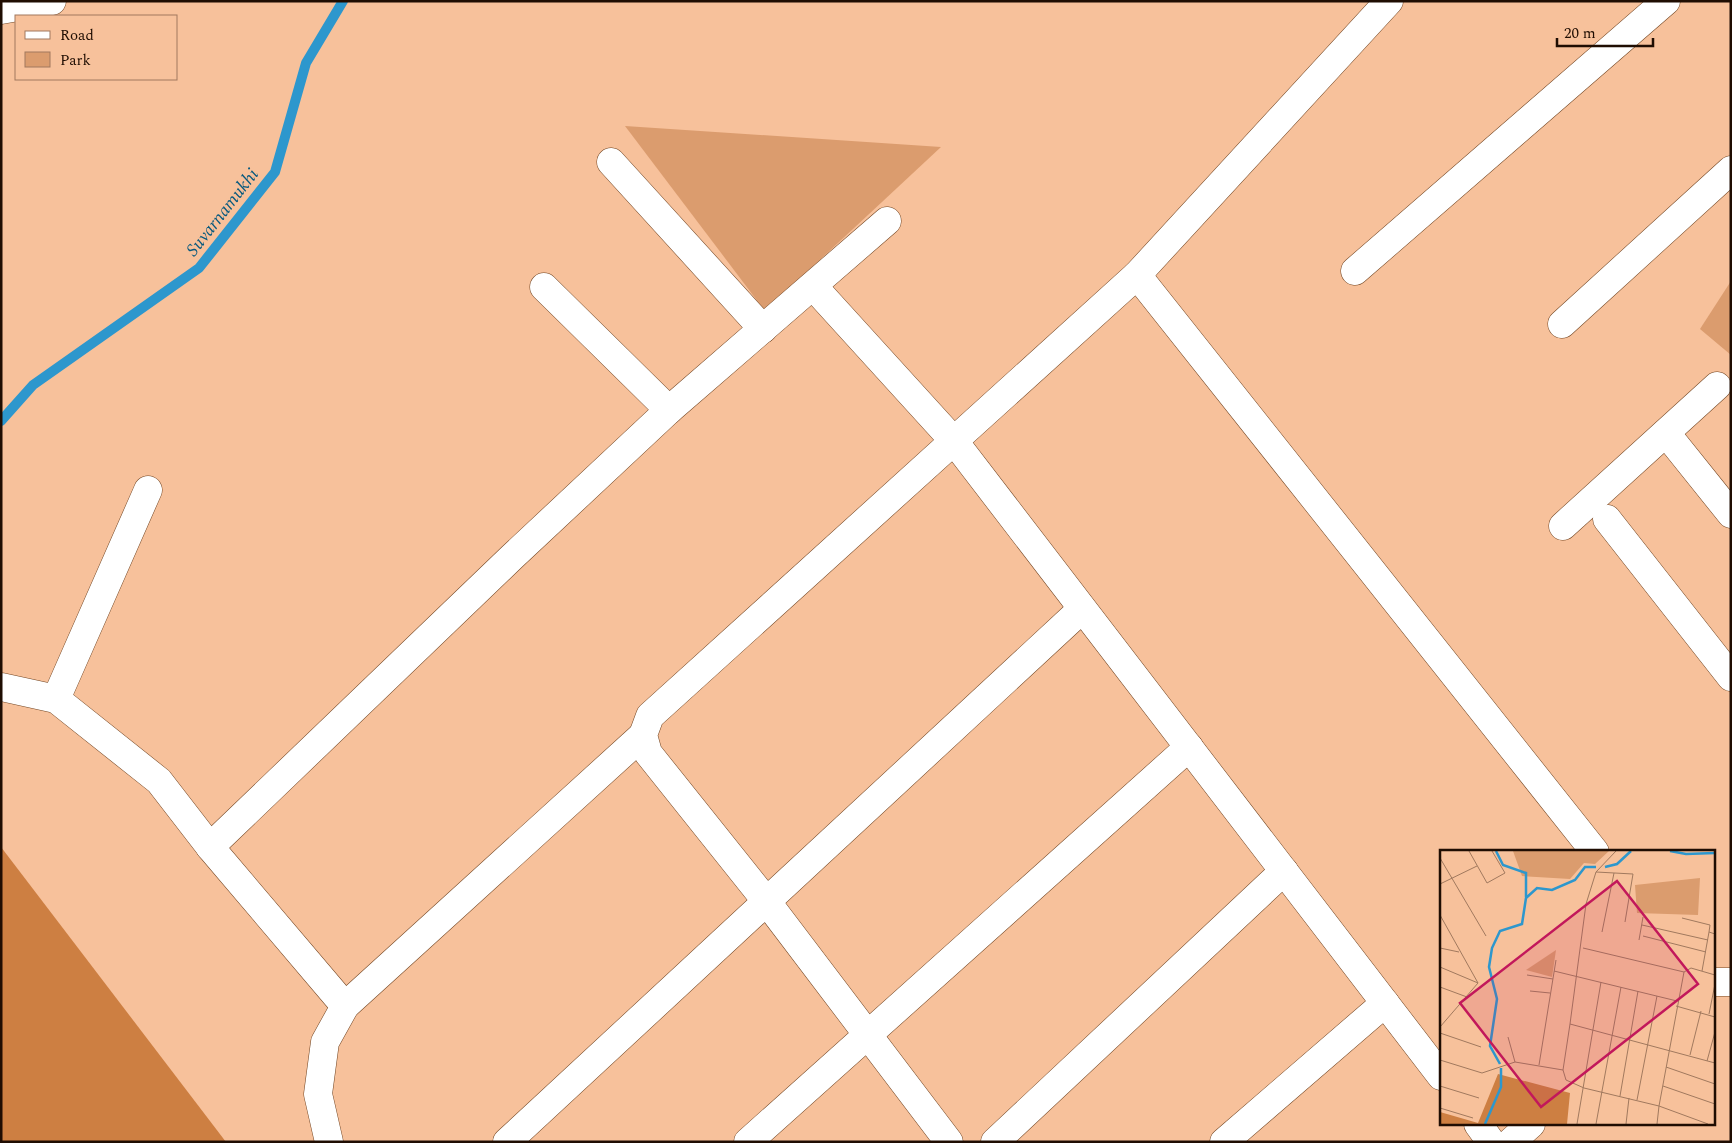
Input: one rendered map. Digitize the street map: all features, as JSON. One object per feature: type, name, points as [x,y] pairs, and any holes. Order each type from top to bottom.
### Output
[{"type":"street","points":[[1,10],[52,1]]},
{"type":"street","points":[[329,1142],[318,1094],[325,1042],[345,1006],[643,735],[650,716],[1137,275],[1389,1]]},
{"type":"street","points":[[1355,271],[1666,1]]},
{"type":"street","points":[[611,162],[763,329]]},
{"type":"street","points":[[1562,324],[1731,170]]},
{"type":"street","points":[[210,847],[498,571],[670,410],[887,221]]},
{"type":"street","points":[[1137,275],[1593,850]]},
{"type":"street","points":[[813,286],[954,441],[1440,1075]]},
{"type":"street","points":[[544,287],[670,410]]},
{"type":"street","points":[[1563,526],[1717,386]]},
{"type":"street","points":[[1666,433],[1731,514]]},
{"type":"street","points":[[56,699],[148,490]]},
{"type":"street","points":[[1607,519],[1731,677]]},
{"type":"street","points":[[507,1142],[1082,609]]},
{"type":"street","points":[[1,687],[56,699],[159,781],[210,847],[345,1006]]},
{"type":"street","points":[[643,735],[648,753],[767,902],[869,1034],[949,1142]]},
{"type":"street","points":[[748,1142],[1189,747]]},
{"type":"street","points":[[995,1142],[1284,871]]},
{"type":"street","points":[[1714,982],[1731,982]]},
{"type":"street","points":[[1224,1142],[1385,1004]]},
{"type":"street","points":[[1479,1126],[1491,1142]]},
{"type":"street","points":[[1510,1142],[1529,1126]]},
{"type":"green space","points":[[625,126],[941,147],[765,311]]},
{"type":"green space","points":[[1731,281],[1731,355],[1700,329]]},
{"type":"shaded area","points":[[1,847],[226,1142],[1,1142]]},
{"type":"waterway","name":"Suvarnamukhi","points":[[1,421],[33,385],[199,268],[275,172],[306,63],[343,1]]}]
